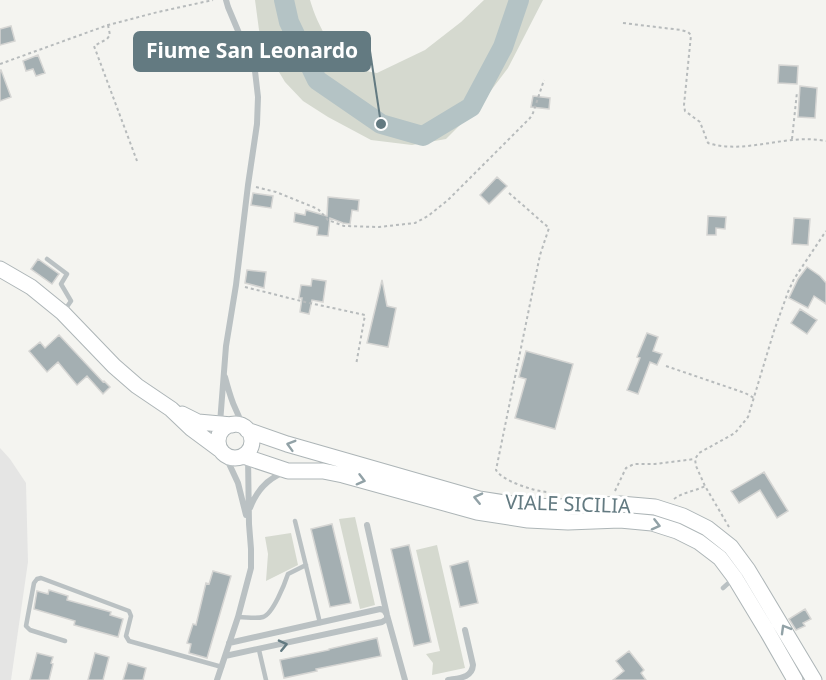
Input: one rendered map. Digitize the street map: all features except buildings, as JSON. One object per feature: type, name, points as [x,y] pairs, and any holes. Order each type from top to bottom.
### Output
[{"type":"main road","points":[[0,269],[31,286],[63,313],[130,380],[171,409],[192,429],[251,439],[247,454]]},
{"type":"main road","points":[[171,409],[230,435]]},
{"type":"main road","name":"VIALE SICILIA","points":[[795,680],[767,631],[729,583],[720,558],[699,542],[677,531],[652,523],[620,520],[568,522],[528,520],[477,512],[343,475],[323,471],[288,471],[247,454],[234,458],[230,435],[287,444],[479,499],[525,506],[567,507],[620,504],[658,508],[683,516],[707,528],[731,547],[754,579],[814,680]]},
{"type":"street","points":[[226,0],[255,71],[258,97],[236,285],[223,373],[238,483],[249,524]]},
{"type":"street","points":[[223,373],[237,416],[230,435]]},
{"type":"street","points":[[217,680],[251,568],[247,454]]},
{"type":"street","points":[[249,512],[255,497],[264,485],[274,476],[288,471]]},
{"type":"street","points":[[367,525],[387,615],[405,680]]},
{"type":"street","points":[[230,643],[380,609],[384,610],[387,615]]},
{"type":"street","points":[[225,656],[382,622],[387,619],[387,615]]},
{"type":"street","points":[[448,680],[466,676],[472,671],[473,665],[465,630]]},
{"type":"lane","points":[[47,259],[67,274],[61,284],[71,301],[63,313]]},
{"type":"lane","points":[[295,522],[320,622]]},
{"type":"lane","points":[[238,617],[263,617],[269,613],[288,574],[306,565]]},
{"type":"lane","points":[[65,641],[27,628],[26,622],[34,583],[37,579],[41,578],[129,611],[131,616],[126,636],[129,641],[222,667]]},
{"type":"lane","points":[[259,650],[266,680]]},
{"type":"path","points":[[0,64],[108,25],[213,0]]},
{"type":"path","points":[[623,23],[688,32],[690,35],[685,111],[700,122],[708,143],[736,147],[792,139],[826,141]]},
{"type":"path","points":[[108,25],[110,35],[94,46],[137,161]]},
{"type":"path","points":[[248,185],[276,192],[318,209],[328,220],[344,226],[379,227],[415,223],[448,200],[530,118],[544,80]]},
{"type":"path","points":[[792,139],[797,92]]},
{"type":"path","points":[[509,193],[549,228],[540,255],[496,470],[498,474],[535,490],[557,493]]},
{"type":"path","points":[[731,547],[732,533],[705,486],[695,459],[699,453],[735,433],[748,417],[788,292],[826,231]]},
{"type":"path","points":[[236,285],[365,315],[356,365]]},
{"type":"path","points":[[666,366],[754,398]]},
{"type":"path","points":[[614,492],[626,468],[634,464],[695,459]]},
{"type":"path","points":[[658,508],[681,494],[694,492],[705,486]]},
{"type":"shaded area","points":[[255,0],[310,0],[322,30],[334,48],[359,68],[377,73],[425,50],[461,22],[484,0],[543,0],[508,68],[480,105],[446,139],[412,145],[371,140],[303,101],[285,82],[270,57],[259,30]]},
{"type":"shaded area","points":[[0,448],[26,483],[28,562],[11,680],[0,680]]},
{"type":"shaded area","points":[[355,517],[375,605],[360,609],[339,519]]},
{"type":"shaded area","points":[[291,533],[298,565],[266,581],[268,554],[265,537]]},
{"type":"shaded area","points":[[437,545],[465,668],[432,675],[433,663],[426,654],[440,651],[416,550]]},
{"type":"waterway","points":[[284,0],[289,22],[317,80],[381,124],[423,136],[471,107],[503,47],[519,0]]},
{"type":"place","name":"Fiume San Leonardo","points":[[381,124]]}]
